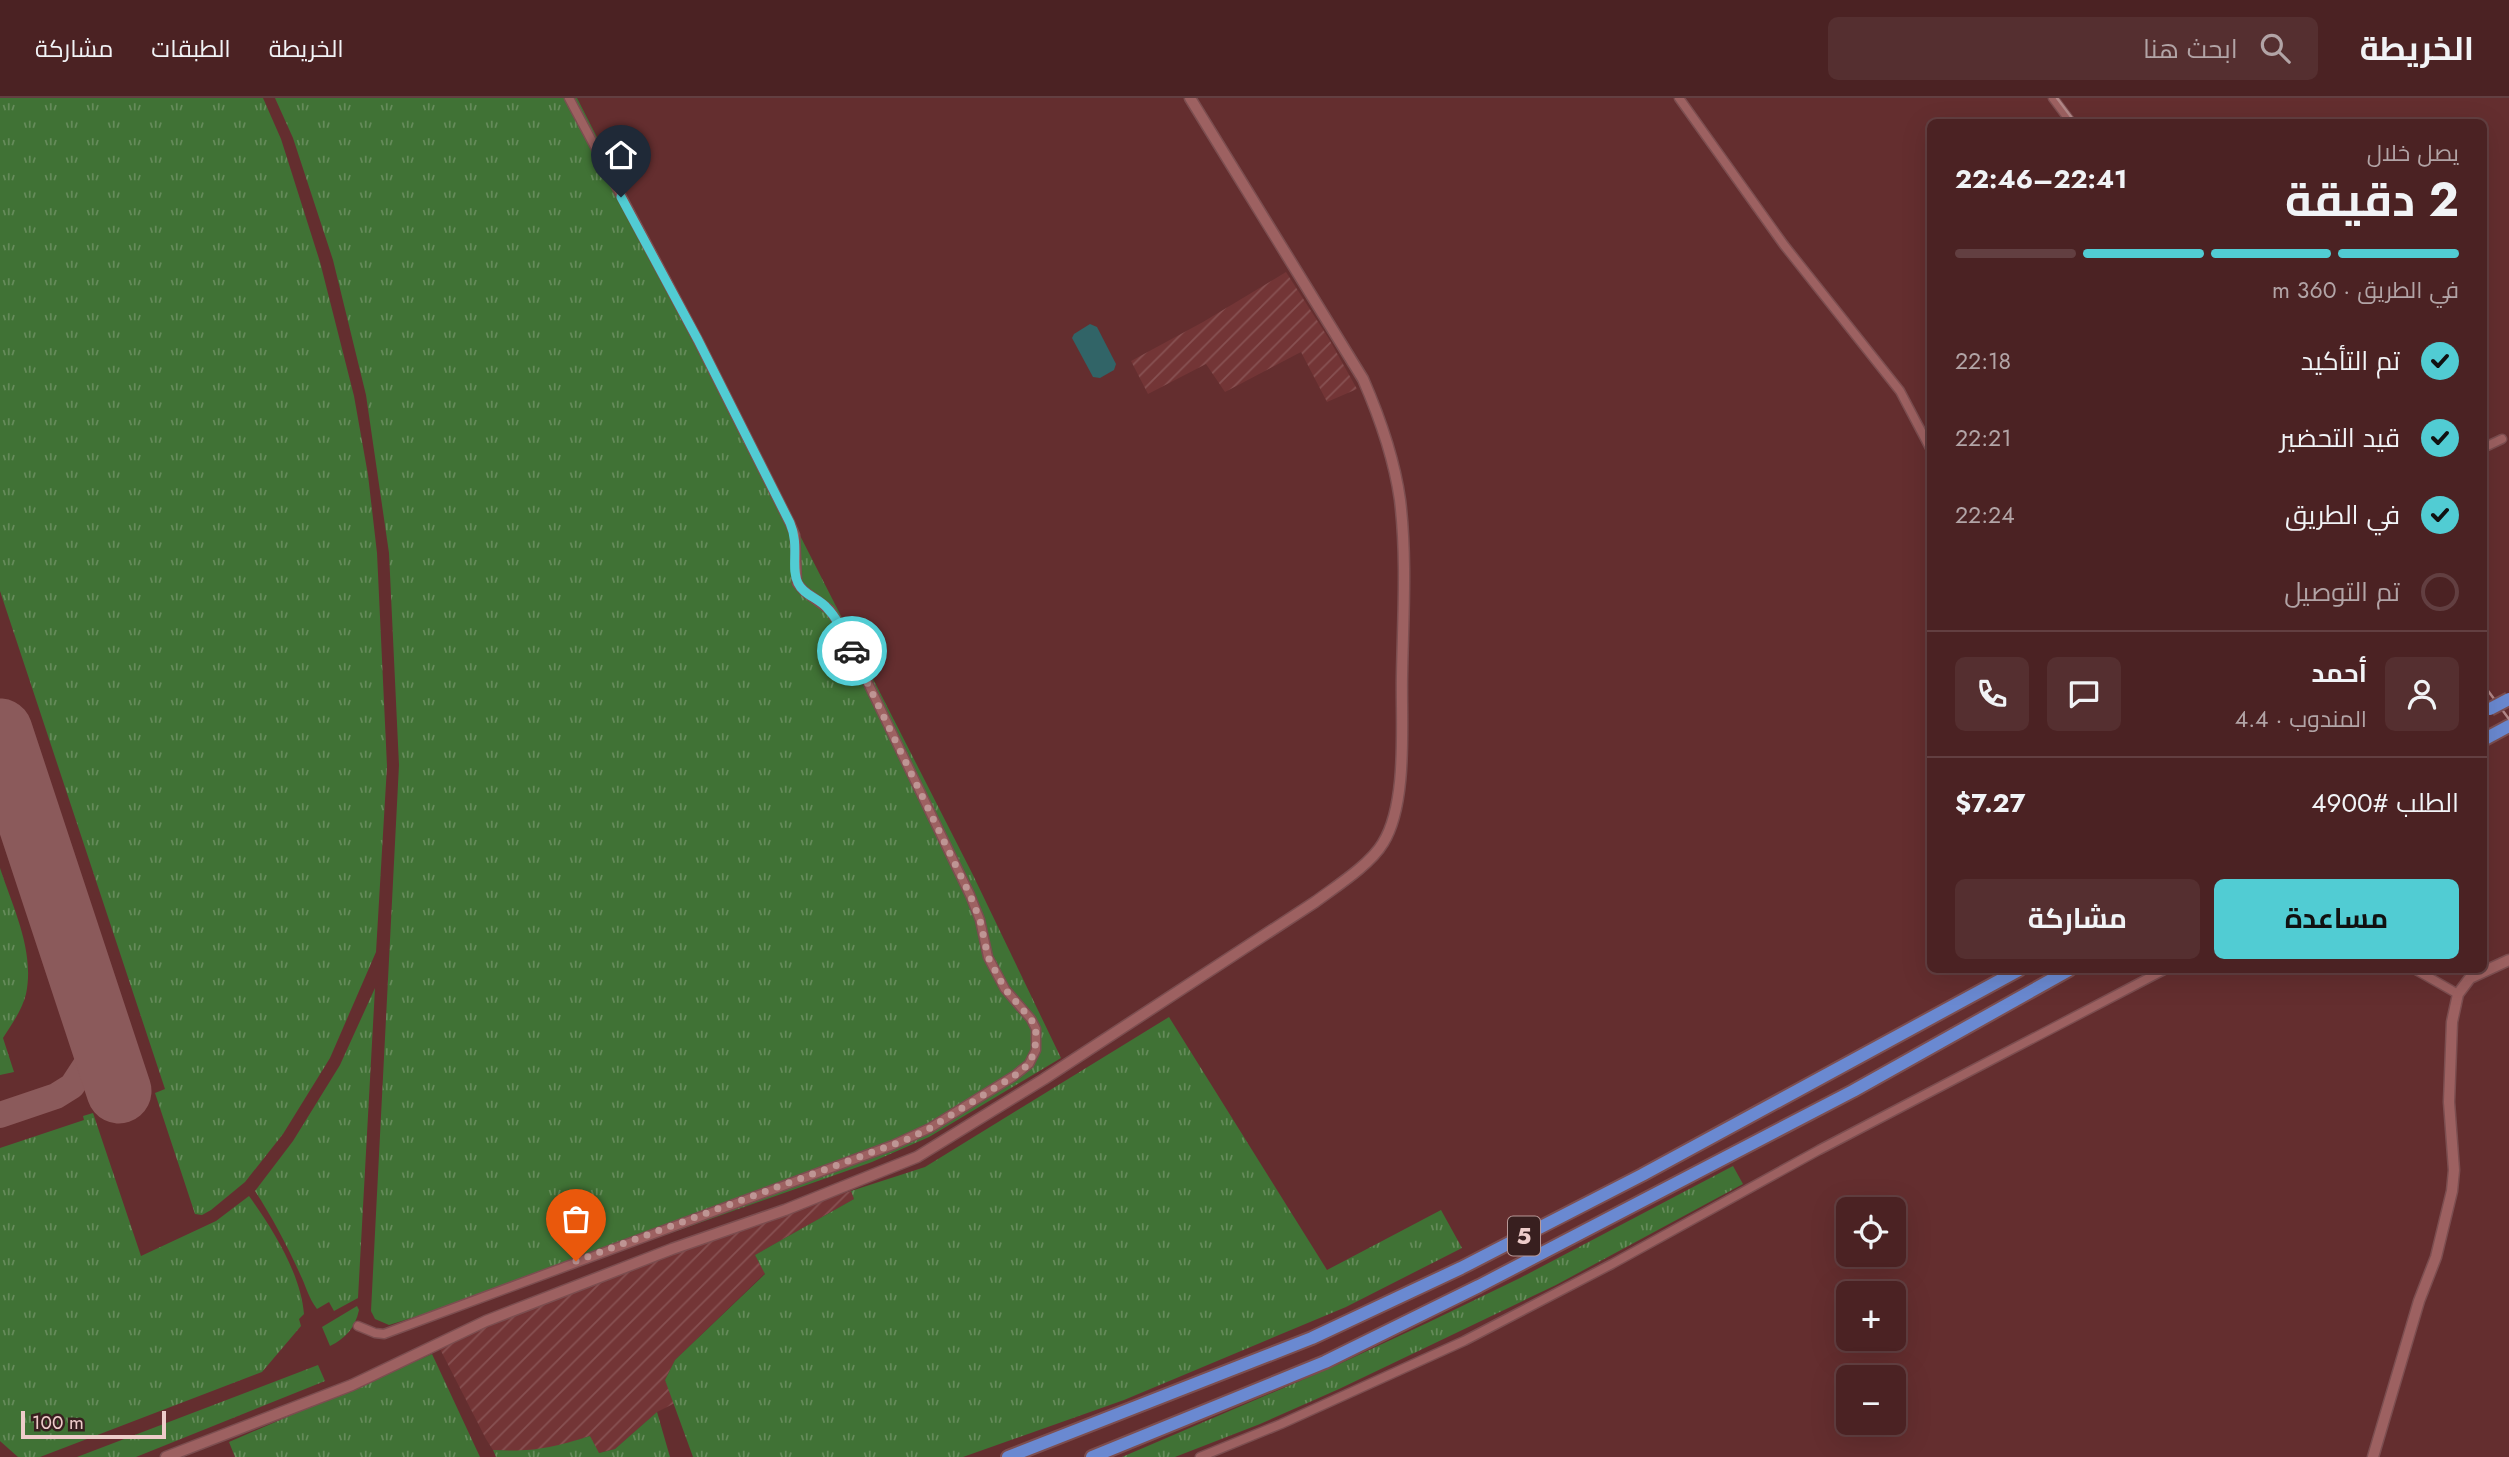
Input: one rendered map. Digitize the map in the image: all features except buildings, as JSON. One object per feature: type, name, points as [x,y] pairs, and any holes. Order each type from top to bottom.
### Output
[{"type":"highway","points":[[2487,711],[2509,699]]},
{"type":"highway","points":[[2487,738],[2505,728]]},
{"type":"highway","name":"5","points":[[1008,1457],[1312,1338],[1461,1268],[1642,1175],[2013,973]]},
{"type":"highway","name":"5","points":[[1092,1457],[1325,1362],[1479,1286],[1853,1091],[2064,973]]},
{"type":"street","points":[[358,1326],[384,1334],[893,1145],[930,1128],[1014,1076],[1029,1064],[1035,1050],[1036,1029],[1031,1019],[1005,989],[988,957],[980,920],[970,895],[841,627],[830,610],[797,583],[795,535],[771,482],[569,98]]},
{"type":"street","points":[[166,1457],[352,1385],[486,1321],[785,1210],[917,1157],[1044,1079],[1315,902],[1355,872],[1383,844],[1393,820],[1400,780],[1404,542],[1391,452],[1380,417],[1356,367],[1190,98]]},
{"type":"street","points":[[1679,98],[1784,245],[1900,391],[1927,442]]},
{"type":"street","points":[[2053,98],[2069,119]]},
{"type":"street","points":[[2487,446],[2502,439]]},
{"type":"street","points":[[2487,970],[2509,960]]},
{"type":"street","points":[[1200,1457],[1281,1424],[1464,1341],[1612,1264],[1819,1150],[2158,973]]},
{"type":"street","points":[[2421,973],[2458,994]]},
{"type":"street","points":[[2373,1457],[2419,1301],[2435,1257],[2452,1191],[2454,1170],[2449,1102],[2452,1022],[2458,994],[2470,978],[2481,973]]},
{"type":"shaded area","points":[[1286,272],[1357,389],[1327,402],[1301,352],[1225,392],[1206,364],[1148,394],[1131,361]]},
{"type":"shaded area","points":[[851,1191],[854,1199],[755,1255],[765,1273],[675,1360],[665,1380],[675,1403],[657,1412],[615,1449],[598,1453],[590,1436],[550,1449],[527,1452],[493,1450],[439,1347],[512,1313],[574,1293],[788,1210]]},
{"type":"green space","points":[[0,98],[263,98],[281,139],[320,262],[354,396],[368,475],[377,553],[387,766],[376,952],[330,1058],[283,1134],[245,1182],[202,1215],[195,1214],[155,1093],[165,1089],[0,591]]},
{"type":"green space","points":[[275,98],[577,98],[972,873],[1061,1058],[929,1137],[872,1162],[563,1271],[389,1325],[375,1319],[371,1311],[399,765],[389,553],[366,395],[333,260],[293,138]]},
{"type":"green space","points":[[0,868],[21,930],[28,962],[28,978],[22,1006],[3,1038],[14,1072],[0,1075]]},
{"type":"green space","points":[[375,988],[358,1298],[334,1311],[329,1302],[317,1309],[285,1242],[255,1191],[293,1141],[340,1065]]},
{"type":"green space","points":[[1169,1017],[1327,1270],[1441,1210],[1462,1248],[1346,1307],[1124,1400],[963,1457],[693,1457],[665,1380],[675,1360],[765,1274],[755,1255],[854,1199],[851,1191],[925,1167]]},
{"type":"green space","points":[[93,1113],[141,1256],[216,1221],[249,1196],[276,1237],[291,1268],[302,1299],[304,1314],[299,1319],[301,1326],[262,1372],[40,1457],[18,1457],[0,1441],[0,1148],[84,1120],[83,1116]]},
{"type":"green space","points":[[1733,1166],[1743,1184],[1556,1285],[1339,1389],[1175,1457],[1122,1457],[1337,1365],[1427,1323],[1520,1278]]},
{"type":"green space","points":[[357,1306],[359,1310],[352,1327],[341,1340],[330,1346],[322,1327]]},
{"type":"green space","points":[[432,1354],[480,1457],[235,1457],[229,1442]]},
{"type":"green space","points":[[318,1365],[325,1381],[136,1457],[77,1457]]},
{"type":"green space","points":[[657,1412],[670,1457],[496,1457],[493,1450],[542,1448],[590,1436],[599,1453],[615,1449]]},
{"type":"water","points":[[1090,324],[1097,327],[1116,364],[1114,370],[1100,378],[1093,377],[1072,338]]},
{"type":"taxiway","points":[[0,1115],[56,1096],[72,1086],[102,1040]]},
{"type":"runway","points":[[0,731],[119,1091]]},
{"type":"railway","points":[[2057,98],[2073,119]]},
{"type":"railway","points":[[2487,689],[2509,719]]},
{"type":"way so far","points":[[576,1261],[908,1139],[1014,1076],[1029,1064],[1033,1056],[1037,1040],[1036,1029],[1031,1019],[1005,989],[988,957],[980,920],[970,895],[852,651]]},
{"type":"route","points":[[621,197],[698,340],[790,523],[795,535],[797,583],[830,610],[852,651]]}]
